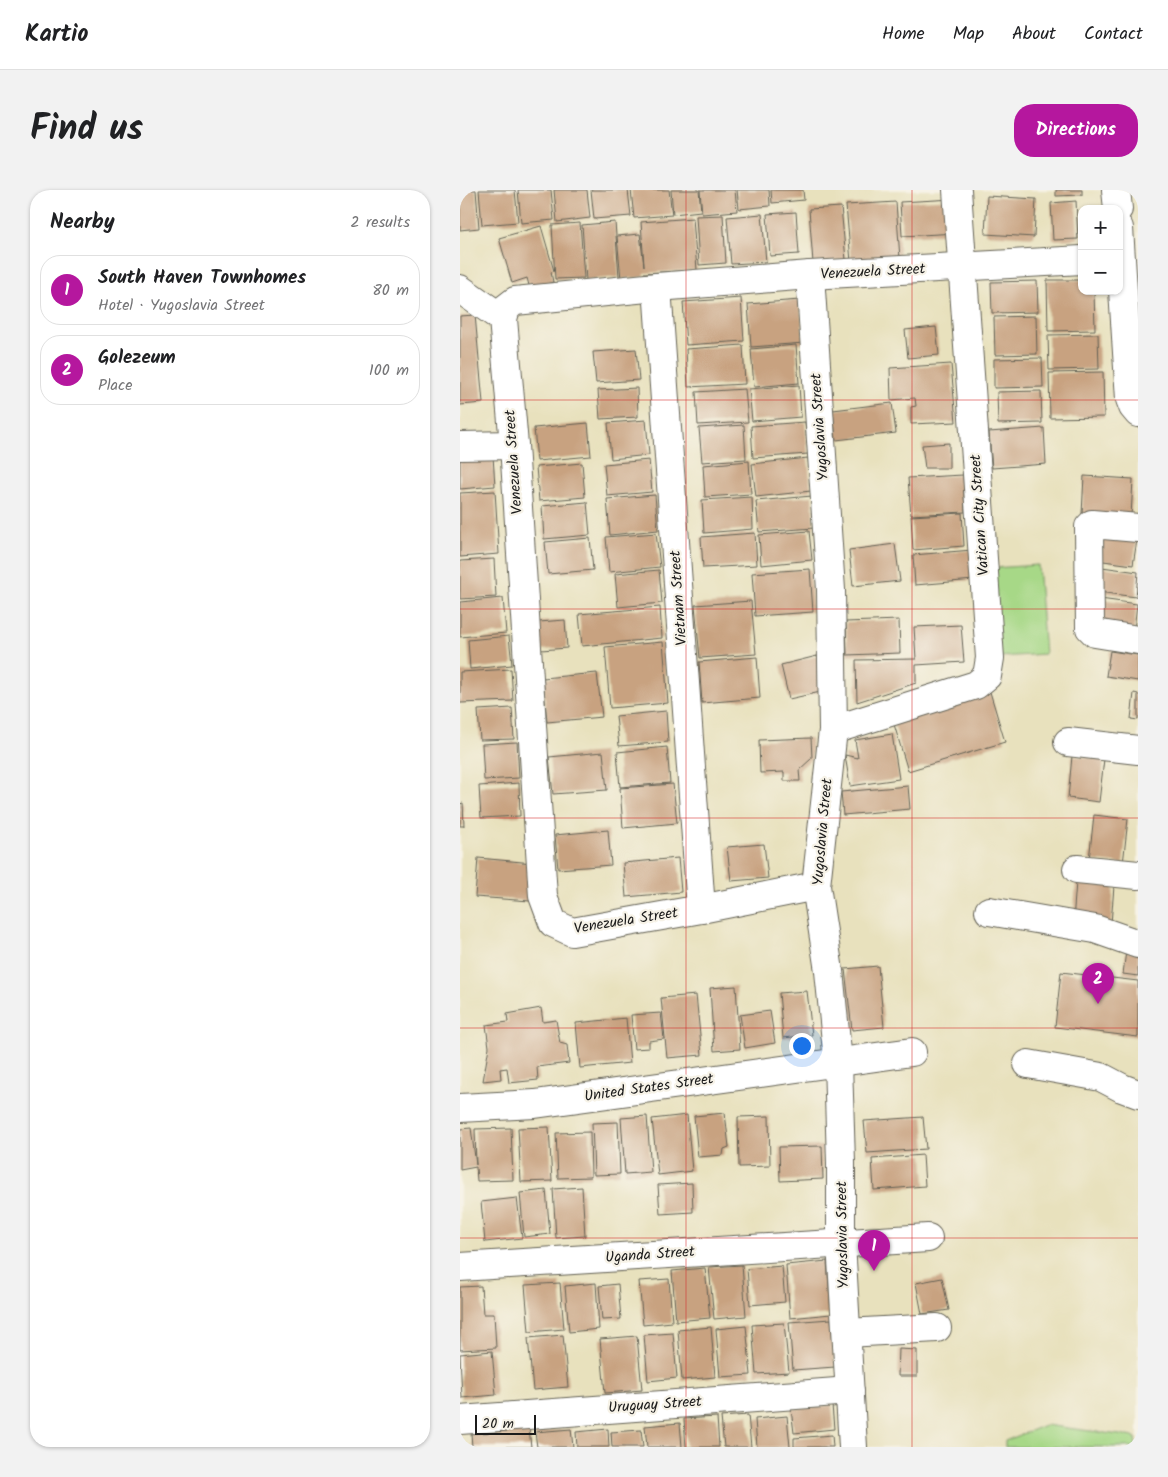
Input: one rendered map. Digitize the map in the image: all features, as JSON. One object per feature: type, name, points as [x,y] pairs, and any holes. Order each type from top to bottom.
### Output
[{"type":"street","name":"Vatican City Street","points":[[833,730],[976,685],[987,676],[990,658],[957,190]]},
{"type":"street","points":[[1116,190],[1118,205]]},
{"type":"street","name":"Venezuela Street","points":[[816,886],[572,932],[553,924],[543,896],[514,444],[503,319],[506,308],[515,301],[657,286],[810,275],[1078,260]]},
{"type":"street","name":"Yugoslavia Street","points":[[810,275],[831,590],[833,730],[816,886],[829,971],[838,1062],[841,1243],[853,1447]]},
{"type":"street","name":"Vietnam Street","points":[[657,286],[702,909]]},
{"type":"street","points":[[460,289],[503,319]]},
{"type":"street","points":[[1123,295],[1130,399],[1138,413]]},
{"type":"street","points":[[460,446],[514,444]]},
{"type":"street","points":[[1138,528],[1092,524],[1089,527],[1090,628],[1095,633],[1138,640]]},
{"type":"street","points":[[1068,742],[1138,750]]},
{"type":"street","points":[[1076,869],[1138,875]]},
{"type":"street","points":[[989,911],[1095,929],[1138,944]]},
{"type":"street","name":"United States Street","points":[[460,1108],[535,1104],[912,1052]]},
{"type":"street","points":[[1028,1064],[1101,1077],[1138,1094]]},
{"type":"street","name":"Uganda Street","points":[[460,1268],[928,1238]]},
{"type":"street","points":[[847,1332],[937,1328]]},
{"type":"street","name":"Uruguay Street","points":[[460,1420],[850,1391]]},
{"type":"green space","points":[[1038,565],[1045,654],[1000,657],[993,568]]},
{"type":"green space","points":[[1045,1425],[1135,1437],[1136,1447],[1005,1447],[1005,1441]]},
{"type":"building","points":[[460,190],[476,190],[479,228],[460,230]]},
{"type":"building","points":[[479,190],[515,190],[518,222],[482,225]]},
{"type":"building","points":[[518,190],[551,190],[554,220],[521,223]]},
{"type":"building","points":[[554,190],[587,190],[590,218],[557,222]]},
{"type":"building","points":[[591,190],[628,190],[631,216],[594,219]]},
{"type":"building","points":[[631,190],[669,190],[672,215],[634,218]]},
{"type":"building","points":[[671,190],[699,190],[701,211],[673,214]]},
{"type":"building","points":[[700,190],[735,190],[737,211],[702,214]]},
{"type":"building","points":[[737,190],[769,190],[770,206],[739,209]]},
{"type":"building","points":[[771,190],[803,190],[804,200],[772,203]]},
{"type":"building","points":[[1056,190],[1082,190],[1082,195],[1056,196]]},
{"type":"building","points":[[987,196],[1036,199],[1034,237],[985,234]]},
{"type":"building","points":[[954,199],[957,233],[902,236],[900,202]]},
{"type":"building","points":[[1076,201],[1078,239],[1053,240],[1051,203]]},
{"type":"building","points":[[896,202],[900,259],[851,262],[846,205]]},
{"type":"building","points":[[841,207],[846,260],[813,263],[809,209]]},
{"type":"building","points":[[796,212],[799,254],[770,256],[767,214]]},
{"type":"building","points":[[762,214],[766,262],[731,264],[727,217]]},
{"type":"building","points":[[723,215],[726,263],[699,265],[696,216]]},
{"type":"building","points":[[693,218],[697,270],[644,273],[644,277],[621,279],[617,236],[640,234],[644,266],[641,222]]},
{"type":"building","points":[[615,222],[619,277],[586,280],[582,225]]},
{"type":"building","points":[[580,223],[584,278],[555,279],[552,225]]},
{"type":"building","points":[[541,226],[554,271],[551,272],[553,282],[530,289],[527,278],[512,283],[499,238]]},
{"type":"building","points":[[1047,280],[1078,280],[1078,295],[1094,295],[1095,330],[1048,331]]},
{"type":"building","points":[[1037,281],[1038,312],[992,313],[991,282]]},
{"type":"building","points":[[741,298],[744,341],[686,345],[683,302]]},
{"type":"building","points":[[800,300],[804,343],[751,347],[748,304]]},
{"type":"building","points":[[475,315],[483,403],[460,405],[460,316]]},
{"type":"building","points":[[1036,316],[1037,354],[995,355],[994,317]]},
{"type":"building","points":[[936,327],[939,355],[908,358],[905,330]]},
{"type":"building","points":[[1098,334],[1099,369],[1049,370],[1048,335]]},
{"type":"building","points":[[743,345],[745,384],[688,387],[686,349]]},
{"type":"building","points":[[796,345],[799,383],[754,387],[751,349]]},
{"type":"building","points":[[636,349],[639,380],[596,383],[593,352]]},
{"type":"building","points":[[1042,358],[1043,387],[994,388],[994,359]]},
{"type":"building","points":[[951,364],[956,422],[911,424],[911,407],[916,406],[915,398],[891,400],[890,368]]},
{"type":"building","points":[[1103,372],[1104,417],[1050,418],[1049,373]]},
{"type":"building","points":[[799,385],[801,417],[752,421],[749,389]]},
{"type":"building","points":[[637,388],[638,417],[600,419],[598,390]]},
{"type":"building","points":[[745,389],[748,422],[698,425],[696,392]]},
{"type":"building","points":[[1041,391],[1042,423],[998,424],[997,392]]},
{"type":"building","points":[[892,403],[896,433],[836,440],[833,410]]},
{"type":"building","points":[[646,420],[649,455],[611,459],[608,423]]},
{"type":"building","points":[[805,422],[808,454],[753,458],[751,426]]},
{"type":"building","points":[[588,423],[591,456],[537,461],[534,428]]},
{"type":"building","points":[[744,425],[746,459],[702,462],[699,428]]},
{"type":"building","points":[[1044,428],[1046,464],[992,468],[989,432]]},
{"type":"building","points":[[949,443],[949,468],[925,468],[922,445]]},
{"type":"building","points":[[493,456],[495,486],[460,489],[460,458]]},
{"type":"building","points":[[808,458],[811,491],[756,497],[752,464]]},
{"type":"building","points":[[649,460],[652,492],[607,496],[604,464]]},
{"type":"building","points":[[749,461],[751,494],[705,497],[703,465]]},
{"type":"building","points":[[582,463],[585,497],[539,501],[536,467]]},
{"type":"building","points":[[963,475],[965,512],[911,515],[908,478]]},
{"type":"building","points":[[1084,476],[1133,479],[1131,517],[1082,514]]},
{"type":"building","points":[[495,491],[499,554],[460,557],[460,493]]},
{"type":"building","points":[[655,495],[658,530],[610,535],[607,499]]},
{"type":"building","points":[[812,496],[814,528],[759,532],[756,501]]},
{"type":"building","points":[[752,497],[753,529],[704,533],[702,500]]},
{"type":"building","points":[[587,502],[590,535],[544,539],[542,506]]},
{"type":"building","points":[[962,513],[964,546],[913,550],[911,516]]},
{"type":"building","points":[[809,531],[812,560],[761,565],[759,535]]},
{"type":"building","points":[[656,533],[660,567],[609,572],[606,537]]},
{"type":"building","points":[[755,533],[757,565],[703,568],[701,537]]},
{"type":"building","points":[[1100,535],[1137,540],[1133,565],[1096,560]]},
{"type":"building","points":[[590,538],[593,570],[548,574],[545,542]]},
{"type":"building","points":[[895,544],[900,581],[853,586],[849,550]]},
{"type":"building","points":[[972,550],[974,580],[915,585],[913,555]]},
{"type":"building","points":[[494,559],[496,597],[460,599],[460,561]]},
{"type":"building","points":[[1102,567],[1138,572],[1136,597],[1098,592]]},
{"type":"building","points":[[810,569],[813,612],[755,616],[752,573]]},
{"type":"building","points":[[659,570],[662,603],[618,607],[615,574]]},
{"type":"building","points":[[503,598],[506,633],[460,637],[460,602]]},
{"type":"building","points":[[1100,599],[1137,604],[1134,630],[1097,625]]},
{"type":"building","points":[[751,601],[756,654],[700,658],[695,605]]},
{"type":"building","points":[[660,607],[662,638],[582,646],[579,614]]},
{"type":"building","points":[[565,620],[567,648],[541,650],[539,622]]},
{"type":"building","points":[[899,620],[900,653],[847,655],[846,622]]},
{"type":"building","points":[[961,625],[964,662],[916,665],[916,683],[857,702],[856,660],[916,659],[914,627]]},
{"type":"building","points":[[509,636],[512,665],[470,669],[468,640]]},
{"type":"building","points":[[663,642],[668,703],[610,708],[605,647]]},
{"type":"building","points":[[1110,651],[1138,655],[1138,681],[1106,676]]},
{"type":"building","points":[[817,656],[825,691],[789,699],[781,665]]},
{"type":"building","points":[[757,657],[760,698],[702,703],[699,662]]},
{"type":"building","points":[[511,669],[513,701],[460,703],[460,672]]},
{"type":"building","points":[[597,673],[602,717],[547,722],[543,678]]},
{"type":"building","points":[[990,692],[1005,742],[908,771],[893,721]]},
{"type":"building","points":[[1134,693],[1138,694],[1138,720],[1131,719]]},
{"type":"building","points":[[512,708],[514,739],[480,740],[478,710]]},
{"type":"building","points":[[666,711],[668,742],[619,746],[616,716]]},
{"type":"building","points":[[892,734],[899,779],[850,786],[845,755],[858,758],[855,740]]},
{"type":"building","points":[[811,738],[812,758],[799,770],[800,781],[784,781],[784,772],[760,773],[759,740]]},
{"type":"building","points":[[517,742],[519,778],[484,780],[482,744]]},
{"type":"building","points":[[667,747],[670,783],[620,787],[617,752]]},
{"type":"building","points":[[603,752],[607,790],[553,794],[549,757]]},
{"type":"building","points":[[1072,756],[1104,759],[1099,802],[1068,798]]},
{"type":"building","points":[[519,783],[520,816],[481,818],[479,786]]},
{"type":"building","points":[[673,784],[677,823],[623,828],[620,788]]},
{"type":"building","points":[[908,786],[910,809],[843,815],[841,792]]},
{"type":"building","points":[[463,803],[464,826],[460,826],[460,804]]},
{"type":"building","points":[[1094,815],[1128,819],[1123,864],[1089,860]]},
{"type":"building","points":[[608,830],[611,865],[558,869],[555,835]]},
{"type":"building","points":[[764,844],[768,878],[731,881],[727,847]]},
{"type":"building","points":[[478,858],[533,863],[530,901],[475,897]]},
{"type":"building","points":[[678,858],[681,892],[626,897],[623,863]]},
{"type":"building","points":[[1076,882],[1114,886],[1111,924],[1073,921]]},
{"type":"building","points":[[1126,951],[1138,953],[1138,976],[1123,974]]},
{"type":"building","points":[[878,966],[884,1027],[852,1030],[845,969]]},
{"type":"building","points":[[1061,972],[1138,981],[1138,1037],[1055,1027]]},
{"type":"building","points":[[736,986],[740,1049],[714,1051],[710,988]]},
{"type":"building","points":[[807,991],[812,1035],[783,1038],[779,993]]},
{"type":"building","points":[[696,995],[702,1055],[667,1058],[661,998]]},
{"type":"building","points":[[541,1008],[543,1022],[556,1020],[560,1043],[567,1045],[569,1063],[537,1067],[538,1080],[509,1083],[507,1068],[500,1069],[501,1079],[483,1081],[489,1047],[486,1025],[508,1022],[507,1014]]},
{"type":"building","points":[[770,1011],[775,1043],[745,1048],[740,1015]]},
{"type":"building","points":[[661,1013],[664,1039],[649,1041],[649,1048],[634,1049],[631,1015]]},
{"type":"building","points":[[626,1018],[630,1063],[580,1068],[576,1023]]},
{"type":"building","points":[[725,1113],[729,1147],[724,1149],[723,1155],[698,1157],[694,1116]]},
{"type":"building","points":[[687,1115],[692,1171],[658,1175],[652,1119]]},
{"type":"building","points":[[647,1116],[651,1172],[625,1174],[621,1118]]},
{"type":"building","points":[[769,1116],[770,1166],[739,1167],[738,1117]]},
{"type":"building","points":[[923,1117],[926,1149],[867,1153],[864,1121]]},
{"type":"building","points":[[618,1122],[620,1174],[594,1175],[592,1123]]},
{"type":"building","points":[[549,1127],[552,1181],[521,1182],[518,1128]]},
{"type":"building","points":[[471,1128],[476,1165],[475,1129],[511,1128],[513,1180],[477,1181],[476,1167],[460,1170],[460,1129]]},
{"type":"building","points":[[590,1132],[591,1177],[558,1178],[556,1133]]},
{"type":"building","points":[[822,1146],[823,1179],[780,1181],[779,1147]]},
{"type":"building","points":[[923,1155],[925,1186],[874,1190],[872,1159]]},
{"type":"building","points":[[692,1183],[693,1212],[660,1214],[658,1185]]},
{"type":"building","points":[[582,1187],[585,1236],[556,1238],[553,1189]]},
{"type":"building","points":[[546,1190],[550,1234],[524,1237],[520,1193]]},
{"type":"building","points":[[517,1198],[522,1238],[485,1242],[481,1202]]},
{"type":"building","points":[[827,1261],[831,1314],[790,1318],[786,1265]]},
{"type":"building","points":[[742,1265],[746,1316],[714,1319],[709,1267]]},
{"type":"building","points":[[782,1266],[785,1302],[750,1305],[747,1269]]},
{"type":"building","points":[[705,1268],[710,1318],[676,1321],[672,1271]]},
{"type":"building","points":[[942,1278],[949,1310],[922,1314],[916,1283]]},
{"type":"building","points":[[669,1279],[672,1322],[643,1325],[639,1281]]},
{"type":"building","points":[[560,1283],[564,1329],[529,1332],[525,1285]]},
{"type":"building","points":[[596,1283],[599,1329],[569,1332],[565,1286]]},
{"type":"building","points":[[618,1284],[621,1319],[602,1320],[599,1286]]},
{"type":"building","points":[[481,1286],[483,1314],[494,1314],[496,1348],[460,1350],[460,1287]]},
{"type":"building","points":[[831,1319],[835,1367],[793,1370],[789,1322]]},
{"type":"building","points":[[784,1323],[789,1372],[756,1374],[752,1325]]},
{"type":"building","points":[[746,1326],[751,1375],[720,1377],[716,1329]]},
{"type":"building","points":[[711,1327],[715,1377],[682,1380],[678,1330]]},
{"type":"building","points":[[673,1333],[677,1378],[648,1381],[644,1335]]},
{"type":"building","points":[[563,1335],[568,1387],[533,1390],[528,1338]]},
{"type":"building","points":[[637,1336],[642,1390],[605,1393],[600,1339]]},
{"type":"building","points":[[899,1349],[917,1350],[917,1376],[898,1376]]},
{"type":"building","points":[[492,1351],[496,1395],[462,1398],[460,1354]]},
{"type":"building","points":[[832,1405],[834,1429],[794,1433],[791,1409]]},
{"type":"building","points":[[748,1415],[751,1447],[724,1447],[721,1417]]},
{"type":"building","points":[[787,1416],[790,1447],[757,1447],[755,1419]]},
{"type":"building","points":[[717,1417],[719,1447],[686,1447],[684,1419]]},
{"type":"building","points":[[680,1423],[682,1447],[647,1447],[645,1426]]},
{"type":"building","points":[[529,1428],[531,1447],[472,1447],[471,1433]]},
{"type":"building","points":[[571,1429],[573,1447],[537,1447],[535,1432]]},
{"type":"building","points":[[608,1429],[609,1447],[577,1447],[576,1432]]},
{"type":"building","points":[[641,1430],[643,1447],[612,1447],[611,1432]]},
{"type":"building","points":[[832,1435],[833,1447],[794,1447],[794,1438]]},
{"type":"place","name":"Golezeum","points":[[1098,1004]]},
{"type":"place","name":"South Haven Townhomes","points":[[874,1271]]}]
